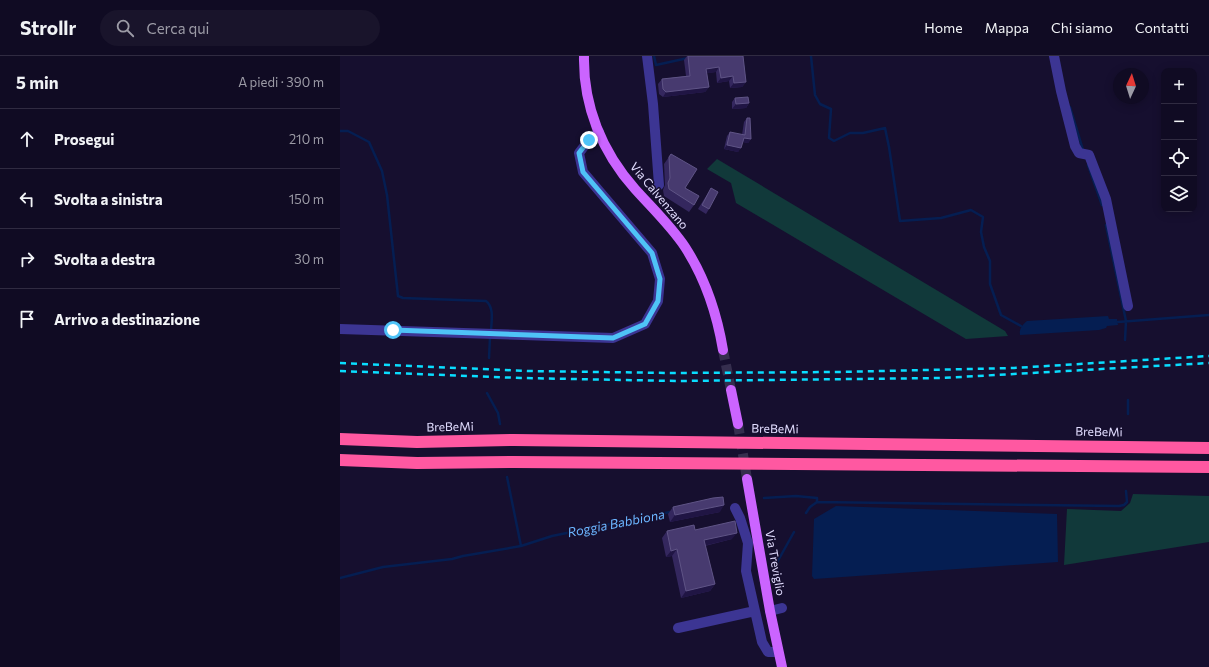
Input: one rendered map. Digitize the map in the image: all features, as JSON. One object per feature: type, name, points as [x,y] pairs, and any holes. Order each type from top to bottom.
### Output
[{"type":"highway","name":"BreBeMi","points":[[340,439],[417,442],[514,440],[1209,448]]},
{"type":"highway","points":[[340,460],[417,463],[514,462],[1209,467]]},
{"type":"main road","name":"Via Calvenzano","points":[[584,56],[589,108],[599,132],[617,166],[635,189],[659,214],[685,247],[707,291],[720,331],[723,350]]},
{"type":"main road","points":[[731,390],[738,424]]},
{"type":"main road","name":"Via Treviglio","points":[[747,479],[770,610],[782,667]]},
{"type":"street","points":[[647,56],[653,104],[659,184]]},
{"type":"street","points":[[1054,56],[1075,146],[1084,154],[1106,199],[1128,306]]},
{"type":"street","points":[[340,329],[613,338],[645,324],[658,301],[660,279],[652,253],[583,172],[579,153],[589,140],[599,132]]},
{"type":"street","points":[[735,508],[740,518],[748,543],[746,571],[762,642],[768,652],[778,652]]},
{"type":"street","points":[[770,610],[782,608]]},
{"type":"street","points":[[678,628],[755,611]]},
{"type":"green space","points":[[717,159],[1005,331],[1008,336],[966,339],[736,203],[731,183],[707,169]]},
{"type":"green space","points":[[1133,494],[1209,496],[1209,542],[1064,565],[1067,509],[1121,511],[1130,503]]},
{"type":"water","points":[[1108,316],[1109,319],[1117,319],[1118,325],[1107,326],[1106,328],[1099,330],[1020,335],[1021,327],[1027,321]]},
{"type":"water","points":[[836,506],[1057,514],[1058,562],[814,579],[812,576],[814,519]]},
{"type":"building","points":[[688,56],[743,56],[746,82],[734,83],[733,76],[721,78],[719,67],[706,69],[709,87],[666,92],[663,89],[662,79],[690,76]]},
{"type":"building","points":[[748,97],[749,103],[736,104],[735,98]]},
{"type":"building","points":[[747,118],[750,118],[751,139],[744,138],[741,148],[727,145],[730,132],[745,135]]},
{"type":"building","points":[[671,154],[697,169],[685,188],[699,196],[694,205],[669,189],[669,157]]},
{"type":"building","points":[[711,188],[718,192],[709,209],[702,205]]},
{"type":"building","points":[[723,497],[724,505],[675,515],[673,507]]},
{"type":"building","points":[[735,521],[737,533],[704,540],[715,584],[686,591],[677,549],[671,551],[667,531],[694,525],[695,530]]},
{"type":"waterway","points":[[654,56],[656,65],[688,58]]},
{"type":"waterway","points":[[811,56],[815,95],[820,104],[831,109],[829,138],[834,141],[850,133],[863,133],[885,128],[900,221],[941,218],[971,210],[983,217],[981,232],[984,247],[990,261],[990,284],[1001,315],[1021,326]]},
{"type":"waterway","points":[[1070,107],[1083,150]]},
{"type":"waterway","points":[[340,131],[348,131],[369,142],[382,171],[387,195],[398,296],[403,298],[486,301],[492,312],[491,332]]},
{"type":"waterway","points":[[1088,165],[1102,205]]},
{"type":"waterway","points":[[1106,225],[1126,321],[1125,340]]},
{"type":"waterway","points":[[1118,322],[1209,315]]},
{"type":"waterway","points":[[489,358],[490,337]]},
{"type":"waterway","points":[[487,393],[498,413],[500,424]]},
{"type":"waterway","points":[[1128,400],[1128,414]]},
{"type":"waterway","points":[[507,477],[521,546]]},
{"type":"waterway","points":[[806,513],[810,507],[817,502],[1119,506],[1124,505],[1127,502],[1126,491]]},
{"type":"waterway","name":"Roggia Babbiona","points":[[764,498],[796,496],[817,498],[817,502]]},
{"type":"waterway","points":[[340,578],[383,567],[452,559],[521,546],[552,536],[670,512]]},
{"type":"waterway","points":[[775,566],[794,532]]},
{"type":"tunnel","points":[[723,350],[731,390]]},
{"type":"tunnel","points":[[738,424],[747,479]]},
{"type":"railway","points":[[340,363],[529,371],[670,373],[838,372],[1014,368],[1209,356]]},
{"type":"railway","points":[[340,371],[521,378],[677,381],[942,378],[1209,363]]},
{"type":"route","points":[[393,330],[613,338],[645,324],[658,301],[660,279],[652,253],[583,172],[579,153],[589,140]]}]
